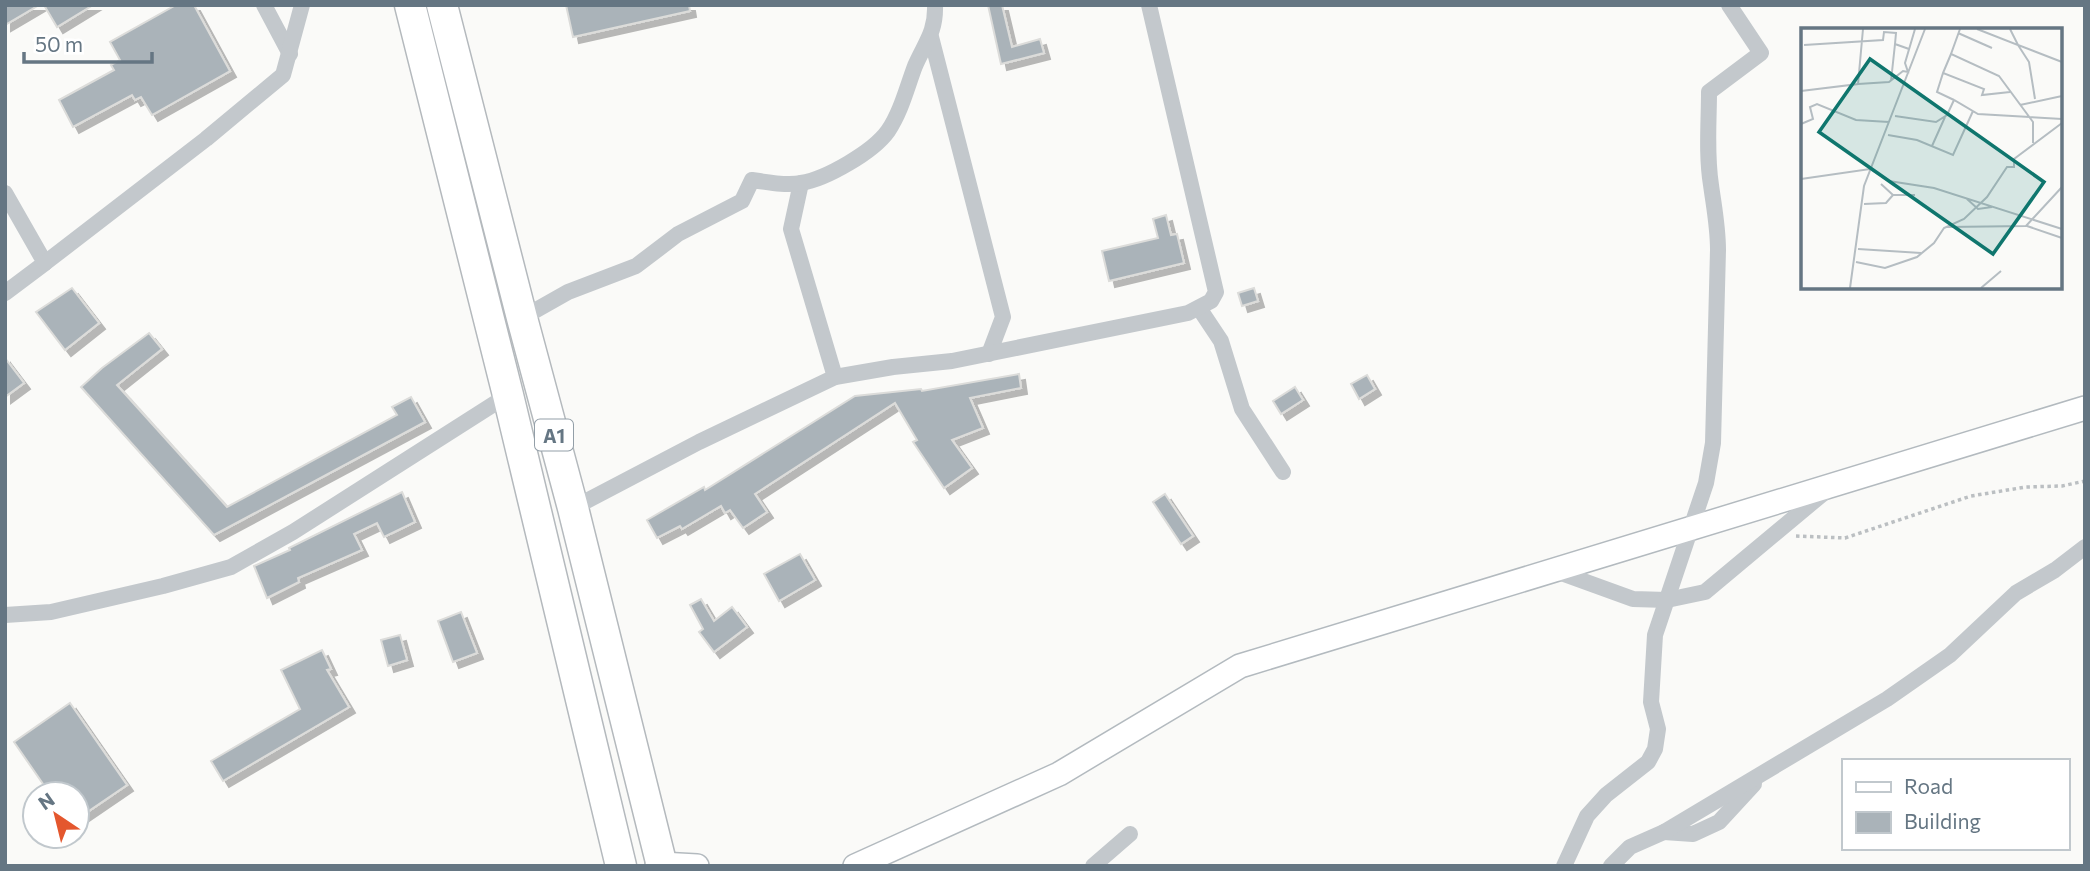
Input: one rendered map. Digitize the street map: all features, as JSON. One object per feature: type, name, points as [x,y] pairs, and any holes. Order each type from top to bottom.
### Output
[{"type":"highway","name":"A1","points":[[410,5],[508,395],[621,866]]},
{"type":"highway","name":"A1","points":[[442,5],[573,509],[660,865]]},
{"type":"main road","points":[[855,866],[1059,775],[1240,666],[2085,408]]},
{"type":"main road","points":[[660,865],[697,866]]},
{"type":"street","points":[[264,5],[290,54]]},
{"type":"street","points":[[5,293],[206,139],[283,75],[302,5]]},
{"type":"street","points":[[522,318],[568,292],[636,266],[678,234],[742,201],[752,180],[801,183],[863,155],[888,131],[915,66],[931,37],[936,18],[935,5]]},
{"type":"street","points":[[573,509],[699,442],[835,377],[989,354],[1188,313],[1212,301],[1216,292],[1149,5]]},
{"type":"street","points":[[1564,866],[1587,816],[1606,795],[1648,762],[1655,748],[1658,729],[1651,702],[1655,635],[1706,483],[1713,443],[1718,250],[1717,220],[1710,184],[1709,92],[1761,53],[1729,5]]},
{"type":"street","points":[[931,37],[1003,317],[989,354]]},
{"type":"street","points":[[801,183],[791,229],[835,377]]},
{"type":"street","points":[[5,193],[45,263]]},
{"type":"street","points":[[1199,308],[1221,341],[1242,409],[1283,472]]},
{"type":"street","points":[[5,615],[51,612],[231,567],[293,532],[508,395]]},
{"type":"street","points":[[1553,570],[1633,599],[1667,600],[1705,592],[1835,484]]},
{"type":"street","points":[[1611,866],[1630,847],[1664,832],[1693,835],[1719,822],[1762,774],[1887,699],[1939,663],[2016,593],[2055,570],[2085,547]]},
{"type":"street","points":[[1093,866],[1130,834]]},
{"type":"path","points":[[1773,535],[1845,538],[1972,496],[2085,481]]},
{"type":"building","points":[[5,5],[39,5],[5,25]]},
{"type":"building","points":[[44,5],[93,5],[57,27]]},
{"type":"building","points":[[176,5],[194,5],[230,71],[152,115],[141,97],[135,100],[132,95],[73,127],[59,100],[114,70],[111,65],[120,60],[110,42]]},
{"type":"building","points":[[566,5],[689,5],[690,11],[573,37]]},
{"type":"building","points":[[988,5],[1002,5],[1012,47],[1040,39],[1044,53],[1001,64]]},
{"type":"building","points":[[1166,215],[1171,235],[1177,234],[1184,263],[1109,281],[1102,251],[1158,238],[1153,219]]},
{"type":"building","points":[[72,288],[99,323],[65,350],[36,312]]},
{"type":"building","points":[[1254,288],[1258,301],[1242,306],[1238,293]]},
{"type":"building","points":[[149,333],[162,349],[117,385],[227,507],[397,415],[392,407],[411,397],[425,422],[214,535],[81,387]]},
{"type":"building","points":[[5,358],[24,383],[5,397]]},
{"type":"building","points":[[1019,374],[1021,388],[970,398],[983,428],[952,440],[972,468],[944,488],[913,442],[917,440],[895,403],[755,494],[767,512],[743,528],[730,510],[725,513],[721,506],[682,529],[680,526],[657,538],[647,520],[704,487],[705,490],[855,396],[922,391]]},
{"type":"building","points":[[1367,375],[1375,389],[1359,399],[1351,384]]},
{"type":"building","points":[[1295,387],[1303,400],[1281,414],[1273,401]]},
{"type":"building","points":[[402,492],[415,522],[384,537],[377,523],[354,534],[362,550],[298,578],[299,582],[267,598],[254,566]]},
{"type":"building","points":[[1165,494],[1193,536],[1181,544],[1153,502]]},
{"type":"building","points":[[800,554],[815,580],[779,601],[764,574]]},
{"type":"building","points":[[701,599],[714,621],[732,607],[747,627],[714,652],[699,632],[703,629],[690,605]]},
{"type":"building","points":[[461,612],[477,653],[453,662],[438,621]]},
{"type":"building","points":[[400,635],[407,660],[388,666],[381,640]]},
{"type":"building","points":[[322,650],[331,669],[327,670],[349,707],[223,781],[211,761],[300,709],[281,670]]},
{"type":"building","points":[[70,703],[127,785],[91,809],[91,780],[40,780],[14,742]]}]
